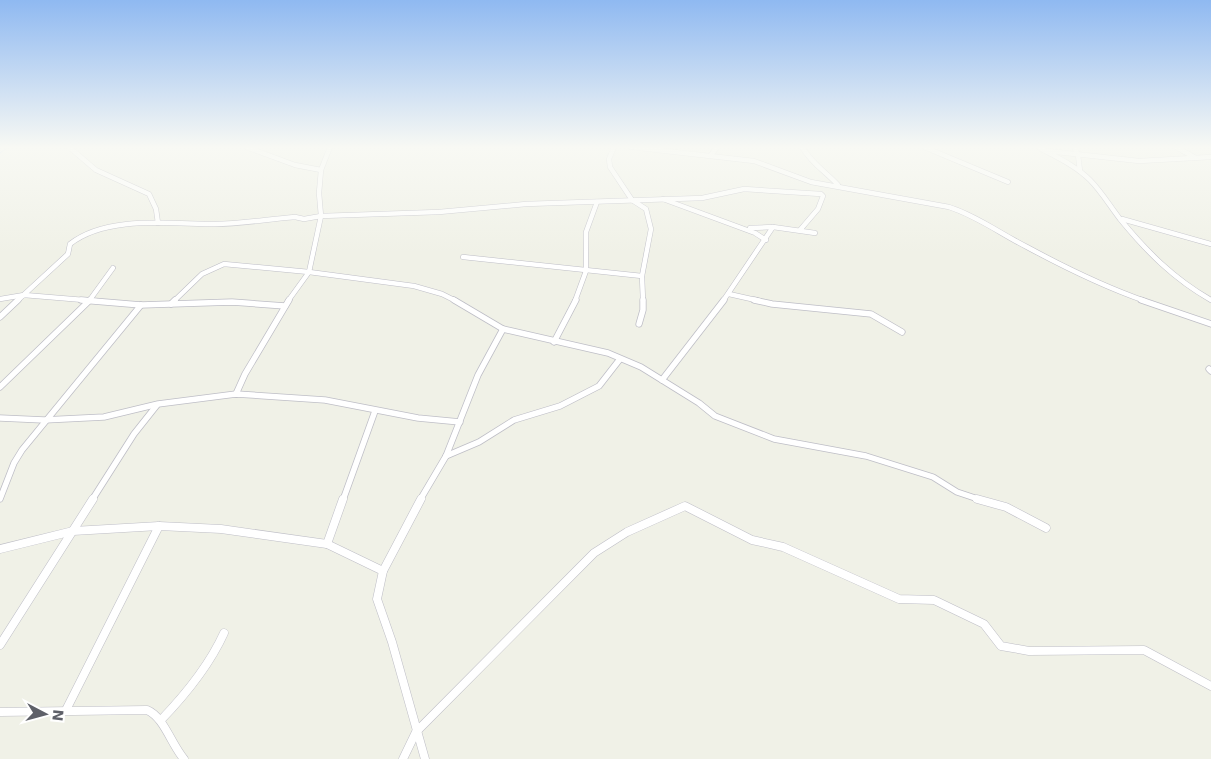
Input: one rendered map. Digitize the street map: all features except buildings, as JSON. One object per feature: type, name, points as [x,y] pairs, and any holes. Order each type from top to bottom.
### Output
[{"type":"street","points":[[122,182],[149,194],[156,209],[158,223]]},
{"type":"street","points":[[236,394],[245,374],[285,306],[309,272],[320,216],[320,182]]},
{"type":"street","points":[[621,182],[629,192],[632,200],[646,207],[650,215],[651,229],[642,276],[644,310],[639,324]]},
{"type":"street","points":[[816,182],[838,185],[962,211],[1028,248],[1127,296],[1211,324]]},
{"type":"street","points":[[1090,182],[1167,271],[1193,290],[1211,300]]},
{"type":"street","points":[[0,317],[68,254],[70,244],[80,236],[109,228],[158,223],[215,224],[320,216],[439,212],[526,204],[708,197],[744,189],[821,194],[823,196],[818,209],[800,230]]},
{"type":"street","points":[[661,198],[674,206],[743,229],[755,231],[766,240]]},
{"type":"street","points":[[554,342],[577,298],[586,271],[586,232],[597,202]]},
{"type":"street","points":[[1122,220],[1172,236],[1211,244]]},
{"type":"street","points":[[743,229],[773,227],[815,233]]},
{"type":"street","points":[[662,380],[729,294],[773,227]]},
{"type":"street","points":[[463,257],[642,276]]},
{"type":"street","points":[[171,304],[200,276],[217,265],[224,264],[309,272],[414,286],[442,294],[462,306],[472,309],[503,329],[608,353],[641,367],[699,403],[715,416],[774,439],[866,456],[933,477],[957,492],[991,504],[1006,507],[1046,528]]},
{"type":"street","points":[[0,387],[91,299],[113,268]]},
{"type":"street","points":[[729,294],[772,304],[871,314],[902,332]]},
{"type":"street","points":[[0,299],[24,295],[91,299],[141,305],[158,302],[171,304],[247,301],[285,306]]},
{"type":"street","points":[[0,499],[10,478],[14,463],[44,420],[141,305]]},
{"type":"street","points":[[425,759],[392,642],[377,599],[383,571],[446,456],[478,375],[503,329]]},
{"type":"street","points":[[446,456],[479,442],[514,420],[560,406],[599,386],[620,359]]},
{"type":"street","points":[[0,418],[44,420],[104,417],[158,404],[236,394],[325,400],[375,411],[460,422]]},
{"type":"street","points":[[0,646],[134,434],[158,404]]},
{"type":"street","points":[[327,544],[375,411]]},
{"type":"street","points":[[403,759],[416,732],[594,553],[627,532],[685,506],[752,540],[784,547],[899,599],[934,600],[984,624],[1001,646],[1029,651],[1144,650],[1170,662],[1211,686]]},
{"type":"street","points":[[0,549],[74,531],[159,526],[221,529],[327,544],[383,571]]},
{"type":"street","points":[[66,710],[159,526]]},
{"type":"street","points":[[161,720],[188,689],[220,643],[224,634]]},
{"type":"street","points":[[0,712],[147,710],[155,713],[161,720],[170,741],[184,759]]}]
